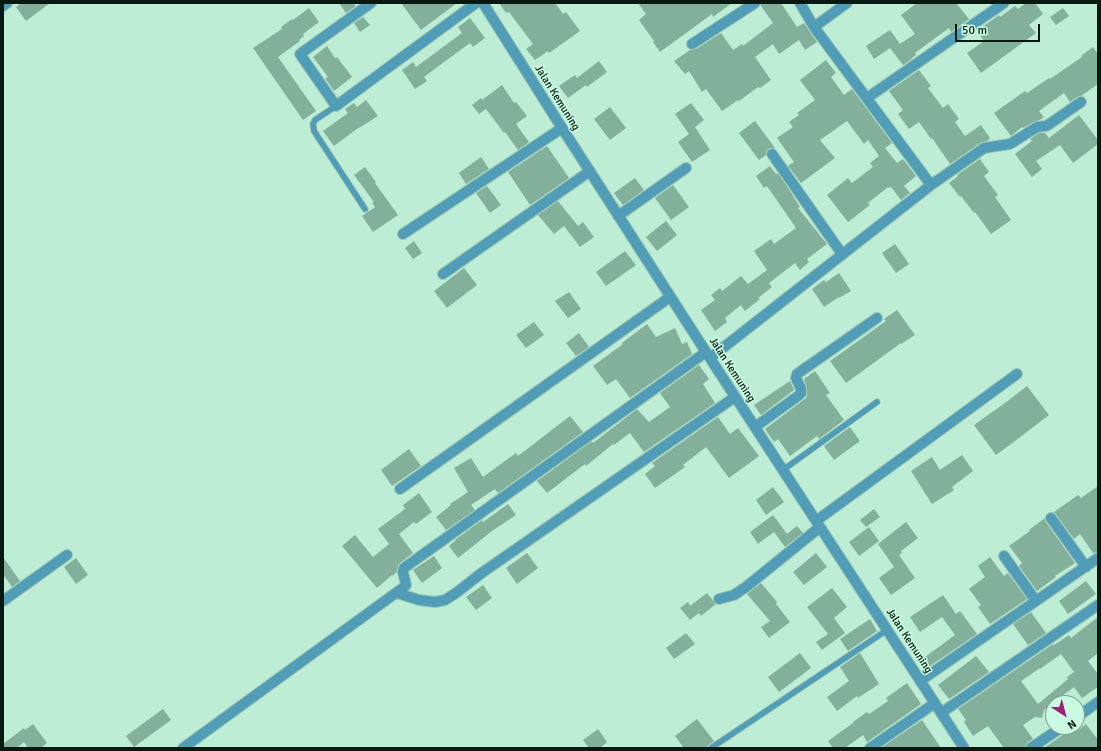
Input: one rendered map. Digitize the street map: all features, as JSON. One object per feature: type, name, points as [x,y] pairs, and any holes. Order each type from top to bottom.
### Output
[{"type":"street","points":[[3,6],[7,3]]},
{"type":"street","points":[[371,3],[300,54],[336,106],[476,3]]},
{"type":"street","name":"Jalan Kemuning","points":[[483,3],[670,297],[964,748]]},
{"type":"street","points":[[692,44],[755,3]]},
{"type":"street","points":[[800,3],[814,27],[931,184]]},
{"type":"street","points":[[814,27],[847,3]]},
{"type":"street","points":[[867,98],[1004,3]]},
{"type":"street","points":[[183,748],[397,593],[406,585],[403,572],[404,568],[708,355],[842,254],[931,184],[984,148],[1010,144],[1037,127],[1046,126],[1081,102]]},
{"type":"street","points":[[403,234],[562,128]]},
{"type":"street","points":[[772,154],[842,254]]},
{"type":"street","points":[[618,216],[686,168]]},
{"type":"street","points":[[443,274],[590,172]]},
{"type":"street","points":[[400,489],[670,297]]},
{"type":"street","points":[[755,427],[801,393],[801,389],[796,378],[797,374],[877,318]]},
{"type":"street","points":[[719,599],[734,595],[746,587],[818,524],[1017,374]]},
{"type":"street","points":[[397,593],[419,600],[435,602],[445,600],[735,397]]},
{"type":"street","points":[[1051,518],[1086,567]]},
{"type":"street","points":[[3,601],[67,555]]},
{"type":"street","points":[[1004,556],[1036,601]]},
{"type":"street","points":[[920,681],[1098,558]]},
{"type":"street","points":[[941,713],[1098,605]]},
{"type":"street","points":[[1085,711],[1098,702]]},
{"type":"street","points":[[870,748],[935,703]]},
{"type":"street","points":[[1031,748],[1050,735]]},
{"type":"lane","points":[[336,106],[316,120],[313,124],[314,131],[365,208]]},
{"type":"lane","points":[[783,470],[877,402]]},
{"type":"lane","points":[[711,748],[887,630]]},
{"type":"building","points":[[21,3],[50,3],[26,21],[16,7]]},
{"type":"building","points":[[339,3],[353,3],[356,6],[346,13]]},
{"type":"building","points":[[401,3],[457,3],[421,30]]},
{"type":"building","points":[[499,3],[555,3],[563,14],[566,12],[580,31],[549,53],[548,51],[535,60],[526,49],[533,44],[509,12],[506,13]]},
{"type":"building","points":[[638,3],[732,3],[713,17],[712,14],[660,52],[639,20],[646,14]]},
{"type":"building","points":[[761,3],[781,3],[797,27],[804,23],[817,42],[805,50],[799,40],[779,54],[773,44],[755,57],[771,80],[722,111],[706,89],[702,92],[689,71],[685,74],[674,61],[690,50],[696,49],[721,33],[733,50],[742,44],[743,46],[773,23],[761,6]]},
{"type":"building","points":[[917,3],[956,3],[969,19],[951,32],[949,28],[915,53],[916,55],[912,59],[903,65],[890,48],[874,59],[866,46],[890,30],[900,44],[915,34],[901,15]]},
{"type":"building","points":[[1026,3],[1035,3],[1043,14],[1029,25],[1036,33],[981,73],[967,53],[984,41],[977,31],[999,15],[1000,17],[1015,6],[1018,9]]},
{"type":"building","points":[[309,8],[319,22],[303,34],[304,36],[299,40],[300,41],[278,57],[316,111],[303,120],[253,48],[282,29],[281,27]]},
{"type":"building","points":[[1063,8],[1069,16],[1056,25],[1050,17]]},
{"type":"building","points":[[363,17],[370,25],[360,32],[354,23]]},
{"type":"building","points":[[470,18],[485,38],[473,47],[470,43],[424,77],[427,81],[415,89],[402,70],[413,62],[416,67],[462,33],[458,27]]},
{"type":"building","points":[[327,46],[335,58],[337,57],[352,77],[334,91],[325,78],[328,77],[313,57]]},
{"type":"building","points":[[1093,47],[1098,54],[1098,84],[1070,102],[1064,93],[1039,111],[1044,117],[1023,128],[1022,127],[1011,136],[994,113],[1025,91],[1027,93],[1049,78],[1050,79],[1082,57],[1081,56]]},
{"type":"building","points":[[826,60],[836,73],[831,77],[844,95],[852,89],[892,143],[885,148],[897,163],[903,159],[916,176],[904,186],[910,193],[901,200],[891,187],[888,187],[868,203],[870,205],[848,222],[827,195],[848,178],[852,183],[873,167],[870,163],[879,156],[868,140],[864,144],[847,121],[820,140],[835,158],[801,183],[788,166],[794,162],[777,138],[793,127],[789,122],[799,115],[797,113],[815,100],[800,80]]},
{"type":"building","points":[[599,61],[607,72],[587,87],[586,85],[568,98],[559,86],[575,75],[577,78]]},
{"type":"building","points":[[919,70],[931,86],[928,88],[943,108],[948,104],[959,119],[955,122],[965,136],[981,125],[990,138],[987,141],[980,143],[950,164],[919,122],[909,129],[898,114],[903,110],[889,91]]},
{"type":"building","points":[[502,85],[514,103],[516,102],[527,116],[516,124],[529,142],[518,150],[486,109],[479,114],[472,105],[481,98],[482,100]]},
{"type":"building","points":[[366,100],[378,116],[358,128],[334,146],[323,131],[348,113],[345,109],[354,103],[357,107]]},
{"type":"building","points":[[691,103],[704,120],[695,127],[710,150],[692,162],[678,142],[689,134],[675,114]]},
{"type":"building","points":[[610,107],[626,128],[610,140],[594,119]]},
{"type":"building","points":[[1079,115],[1098,140],[1098,144],[1073,163],[1060,145],[1036,161],[1042,169],[1032,177],[1015,154],[1032,141],[1030,139],[1039,133],[1045,133],[1049,138]]},
{"type":"building","points":[[755,121],[775,148],[768,149],[766,155],[759,160],[739,133]]},
{"type":"building","points":[[547,146],[569,178],[530,205],[508,172]]},
{"type":"building","points":[[481,157],[489,169],[466,184],[459,173]]},
{"type":"building","points":[[980,159],[989,172],[984,176],[998,195],[995,197],[1011,220],[991,234],[975,212],[974,213],[949,183],[958,176],[957,175]]},
{"type":"building","points":[[770,166],[776,174],[778,173],[800,207],[798,208],[827,244],[807,259],[809,262],[800,270],[795,263],[769,283],[772,287],[758,298],[760,299],[745,311],[741,305],[725,318],[727,322],[715,331],[701,310],[715,300],[711,295],[720,288],[722,291],[741,276],[748,284],[767,270],[754,251],[771,239],[774,244],[796,228],[767,186],[764,188],[756,176]]},
{"type":"building","points":[[365,167],[398,215],[373,232],[362,216],[375,207],[372,203],[374,202],[354,175]]},
{"type":"building","points":[[635,178],[644,190],[623,205],[614,193]]},
{"type":"building","points":[[673,185],[689,207],[671,220],[655,198]]},
{"type":"building","points":[[487,186],[501,205],[490,213],[476,193]]},
{"type":"building","points":[[558,201],[578,226],[583,222],[594,237],[580,247],[564,226],[554,234],[538,215]]},
{"type":"building","points":[[666,221],[677,235],[657,251],[646,237]]},
{"type":"building","points":[[414,241],[422,253],[413,259],[405,248]]},
{"type":"building","points":[[895,244],[909,264],[896,273],[882,253]]},
{"type":"building","points":[[625,251],[636,265],[606,286],[596,272]]},
{"type":"building","points":[[464,268],[477,285],[447,308],[434,291]]},
{"type":"building","points":[[839,273],[851,291],[824,307],[812,289],[824,280],[826,282]]},
{"type":"building","points":[[569,292],[581,309],[568,318],[555,301]]},
{"type":"building","points":[[897,310],[915,335],[901,343],[846,383],[830,361],[886,321],[884,319]]},
{"type":"building","points":[[534,322],[544,335],[526,348],[516,335]]},
{"type":"building","points":[[647,324],[656,337],[675,328],[682,344],[687,342],[692,354],[630,398],[616,379],[607,385],[593,366]]},
{"type":"building","points":[[579,333],[589,347],[576,356],[566,343]]},
{"type":"building","points":[[699,365],[709,379],[703,384],[715,403],[644,452],[630,433],[614,445],[613,444],[586,466],[585,464],[547,493],[537,481],[592,441],[593,443],[637,409],[649,422],[670,407],[660,393]]},
{"type":"building","points":[[815,371],[830,393],[826,395],[844,420],[819,439],[817,436],[790,456],[778,439],[774,442],[765,429],[806,398],[807,389],[804,379]]},
{"type":"building","points":[[790,381],[794,390],[761,415],[754,405]]},
{"type":"building","points":[[1027,386],[1049,415],[996,455],[974,425]]},
{"type":"building","points":[[570,416],[583,432],[498,493],[495,489],[471,505],[475,510],[446,530],[436,517],[451,505],[450,504],[468,492],[454,468],[471,458],[483,477],[516,453],[518,456]]},
{"type":"building","points":[[718,417],[730,434],[738,428],[759,456],[729,478],[706,447],[683,465],[685,467],[655,488],[645,474],[655,466],[652,463]]},
{"type":"building","points":[[850,427],[860,441],[834,460],[824,446]]},
{"type":"building","points":[[409,449],[421,466],[392,486],[381,470]]},
{"type":"building","points":[[962,455],[973,471],[952,487],[954,490],[932,504],[911,471],[932,457],[940,470]]},
{"type":"building","points":[[1098,486],[1098,552],[1093,553],[1080,534],[1074,539],[1054,512],[1078,495],[1081,498]]},
{"type":"building","points":[[773,487],[784,502],[766,515],[756,500]]},
{"type":"building","points":[[419,493],[432,512],[416,524],[414,522],[399,534],[413,553],[400,563],[397,572],[377,588],[342,546],[355,535],[373,557],[389,544],[378,529],[405,509],[403,505]]},
{"type":"building","points":[[508,504],[516,515],[492,531],[458,558],[449,546],[482,520],[483,522]]},
{"type":"building","points":[[874,509],[880,517],[866,527],[860,520]]},
{"type":"building","points":[[773,515],[787,534],[797,526],[803,533],[785,547],[774,532],[758,544],[750,532]]},
{"type":"building","points":[[1045,518],[1046,522],[1075,563],[1055,576],[1056,577],[1037,591],[1019,566],[1022,563],[1009,546]]},
{"type":"building","points":[[906,522],[918,538],[901,551],[902,553],[899,555],[915,578],[891,595],[879,578],[894,567],[878,544]]},
{"type":"building","points":[[869,527],[879,541],[859,556],[849,542]]},
{"type":"building","points":[[527,553],[538,568],[517,584],[506,568]]},
{"type":"building","points":[[816,553],[827,567],[804,585],[793,572]]},
{"type":"building","points":[[434,556],[442,568],[422,583],[413,570]]},
{"type":"building","points":[[3,557],[20,581],[12,587],[3,574]]},
{"type":"building","points":[[990,557],[1004,576],[1008,573],[1027,599],[990,624],[978,607],[981,605],[969,589],[985,577],[978,566]]},
{"type":"building","points":[[76,558],[88,575],[76,584],[64,567]]},
{"type":"building","points":[[1086,581],[1096,594],[1068,614],[1059,601]]},
{"type":"building","points":[[761,583],[777,602],[776,604],[790,622],[769,638],[761,627],[770,621],[747,594]]},
{"type":"building","points":[[483,585],[492,598],[476,610],[466,597]]},
{"type":"building","points":[[832,588],[847,607],[834,618],[845,633],[822,650],[816,642],[828,634],[807,607]]},
{"type":"building","points":[[707,593],[716,604],[701,616],[699,613],[690,620],[680,608],[688,602],[690,606]]},
{"type":"building","points":[[943,595],[956,614],[960,611],[977,634],[927,668],[921,660],[955,635],[942,617],[920,632],[910,617]]},
{"type":"building","points":[[1031,612],[1046,633],[1028,645],[1013,624]]},
{"type":"building","points":[[1098,617],[1098,653],[1088,661],[1098,674],[1098,687],[1085,696],[1080,695],[1074,687],[1064,695],[1049,695],[1074,672],[1061,654],[1021,681],[1038,704],[1045,698],[1045,709],[1042,718],[1035,717],[1023,725],[1033,739],[1027,743],[1025,748],[1004,748],[988,726],[973,736],[964,722],[966,720],[958,709],[1053,644],[1054,645],[1069,635],[1071,638]]},
{"type":"building","points":[[870,619],[877,631],[848,651],[840,639]]},
{"type":"building","points":[[686,633],[695,644],[674,659],[666,648]]},
{"type":"building","points":[[800,653],[811,668],[779,692],[768,677]]},
{"type":"building","points":[[860,653],[879,684],[858,698],[857,696],[837,711],[827,697],[849,681],[840,667]]},
{"type":"building","points":[[976,656],[989,672],[949,699],[938,685]]},
{"type":"building","points":[[907,683],[921,704],[867,742],[863,735],[845,748],[833,748],[828,741],[867,712],[869,714],[888,701],[886,698]]},
{"type":"building","points":[[163,709],[171,720],[134,747],[126,736]]},
{"type":"building","points":[[697,719],[714,741],[705,748],[684,748],[675,736]]},
{"type":"building","points":[[922,720],[941,748],[881,748]]},
{"type":"building","points":[[33,724],[47,743],[41,748],[28,748],[24,742],[17,748],[3,748],[3,744],[24,728],[25,730]]},
{"type":"building","points":[[1086,724],[1098,740],[1098,748],[1044,748],[1063,735],[1085,735]]},
{"type":"building","points":[[598,729],[607,742],[600,748],[589,748],[583,740]]}]
